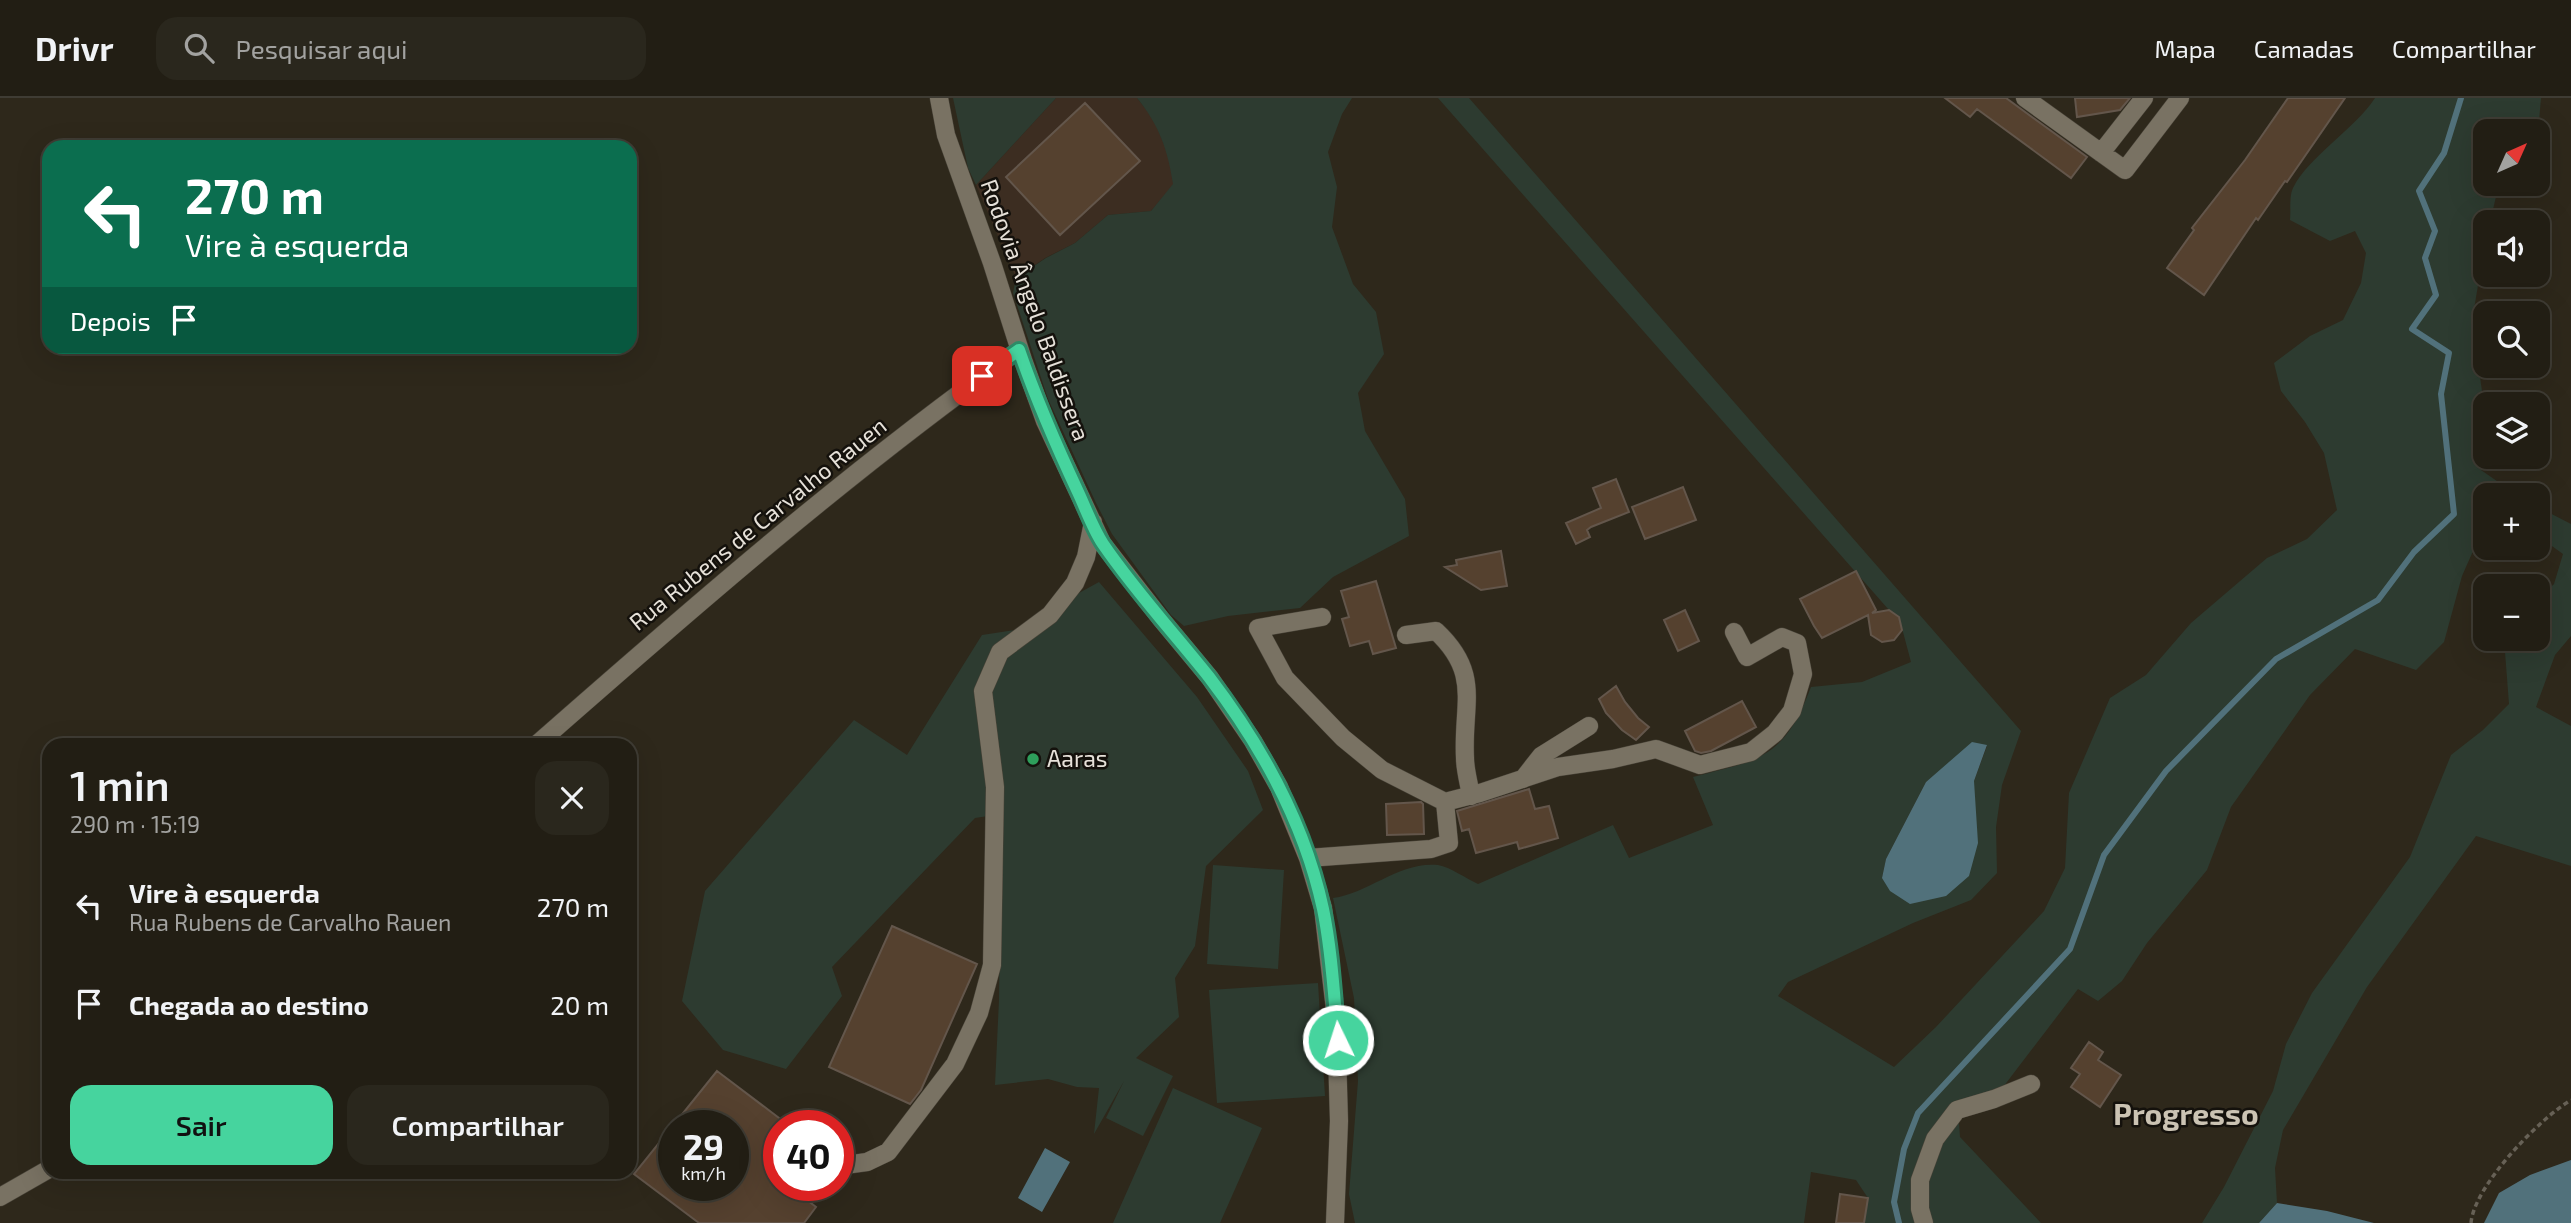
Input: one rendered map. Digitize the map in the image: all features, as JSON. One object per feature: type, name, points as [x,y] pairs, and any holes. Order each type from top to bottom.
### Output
[{"type":"street","name":"Rodovia Ângelo Baldissera","points":[[939,98],[946,135],[1045,421],[1102,543],[1210,678],[1253,741],[1279,787],[1308,858],[1322,908],[1336,1018],[1339,1121],[1335,1223]]},
{"type":"street","points":[[2025,98],[2124,170],[2179,98]]},
{"type":"street","points":[[2101,153],[2144,98]]},
{"type":"street","name":"Rua Rubens de Carvalho Rauen","points":[[544,738],[718,585],[946,403],[1019,350]]},
{"type":"street","points":[[854,1164],[867,1162],[888,1152],[955,1064],[979,1013],[992,965],[995,787],[983,691],[1000,652],[1050,615],[1075,583],[1086,557],[1093,522]]},
{"type":"street","points":[[1322,617],[1258,628],[1285,678],[1343,738],[1382,770],[1445,802],[1558,767],[1656,749],[1700,765],[1751,752],[1775,733],[1793,711],[1803,674],[1797,643],[1782,637],[1747,657],[1734,632]]},
{"type":"street","points":[[1406,635],[1436,631],[1453,647],[1466,677],[1465,759],[1471,796]]},
{"type":"street","points":[[1523,779],[1541,756],[1589,726]]},
{"type":"street","points":[[1308,858],[1431,849],[1449,843],[1445,802]]},
{"type":"street","points":[[1924,1223],[1920,1209],[1920,1181],[1935,1139],[1957,1110],[2031,1084]]},
{"type":"street","points":[[0,1197],[42,1173]]},
{"type":"path","points":[[2470,1223],[2472,1212],[2494,1172],[2557,1109],[2571,1100]]},
{"type":"shaded area","points":[[1056,98],[1137,98],[1153,118],[1168,153],[1174,184],[1151,211],[1108,215],[1075,243],[1045,258],[1016,278],[976,185]]},
{"type":"green space","points":[[953,98],[1056,98],[976,185],[968,168]]},
{"type":"green space","points":[[1137,98],[1352,98],[1342,114],[1328,152],[1337,187],[1332,227],[1353,284],[1376,312],[1384,354],[1358,393],[1365,431],[1405,499],[1409,536],[1333,577],[1300,608],[1228,616],[1184,626],[1171,615],[1112,534],[1096,503],[1048,399],[1013,293],[1016,278],[1075,243],[1108,215],[1151,211],[1173,184],[1161,138]]},
{"type":"green space","points":[[1438,98],[1469,98],[2021,731],[2002,785],[1996,827],[1997,873],[1971,900],[1913,923],[1788,982],[1778,996],[1894,1067],[1936,1027],[2044,911],[2065,868],[2069,793],[2110,698],[2146,675],[2191,623],[2267,558],[2307,539],[2337,510],[2324,453],[2281,391],[2274,363],[2310,336],[2343,320],[2361,283],[2366,253],[2355,231],[2330,241],[2290,220],[2292,191],[2300,176],[2356,121],[2375,98],[2541,98],[2539,119],[2473,119],[2473,196],[2496,196],[2493,210],[2473,210],[2473,287],[2478,287],[2475,301],[2473,301],[2473,378],[2480,378],[2482,391],[2473,392],[2473,469],[2481,469],[2500,483],[2473,483],[2473,551],[2462,576],[2444,642],[2416,670],[2355,649],[2310,695],[2231,807],[2207,870],[2147,943],[2122,981],[2098,1001],[2078,989],[1994,1099],[1958,1110],[1960,1137],[2041,1223],[1864,1223],[1868,1198],[1856,1180],[1811,1172],[1804,1223],[1355,1223],[1349,1194],[1358,1081],[1354,998],[1333,898],[1359,890],[1398,872],[1424,865],[1443,866],[1478,884],[1613,825],[1629,858],[1713,825],[1693,777],[1737,765],[1768,752],[1791,728],[1811,687],[1862,682],[1911,662],[1899,617],[1889,610]],"holes":[[[1987,746],[1974,781],[1882,878],[1886,859],[1926,782],[1947,765]]]},
{"type":"green space","points":[[2550,513],[2571,524],[2571,636],[2555,655],[2536,707],[2571,726],[2571,866],[2476,836],[2367,987],[2283,1130],[2275,1168],[2277,1203],[2259,1223],[2202,1223],[2224,1187],[2273,1091],[2286,1044],[2312,993],[2410,857],[2451,755],[2483,730],[2509,704],[2505,651],[2550,651],[2550,588],[2554,584],[2563,554],[2550,545]]},
{"type":"green space","points":[[1099,582],[1197,697],[1248,771],[1263,810],[1206,866],[1195,946],[1175,978],[1179,1017],[1136,1058],[1173,1076],[1143,1136],[1106,1118],[1124,1081],[1094,1134],[1099,1088],[1077,1087],[1048,1079],[995,1085],[999,1000],[1001,814],[975,818],[832,967],[842,996],[786,1069],[723,1050],[682,1001],[705,891],[854,720],[907,755],[982,635],[1022,629],[1050,609]]},
{"type":"green space","points":[[1213,865],[1284,870],[1278,969],[1207,964]]},
{"type":"green space","points":[[1318,983],[1325,1096],[1217,1103],[1209,990]]},
{"type":"green space","points":[[1173,1088],[1262,1128],[1220,1223],[1113,1223]]},
{"type":"water","points":[[1972,742],[1987,745],[1974,781],[1978,843],[1969,876],[1946,896],[1910,904],[1890,891],[1882,878],[1886,859],[1926,782]]},
{"type":"water","points":[[1045,1148],[1070,1162],[1042,1212],[1018,1198]]},
{"type":"water","points":[[2571,1160],[2571,1223],[2484,1223],[2499,1193],[2530,1175]]},
{"type":"water","points":[[2277,1203],[2327,1211],[2374,1223],[2259,1223]]},
{"type":"building","points":[[1945,98],[2006,98],[2087,157],[2071,178],[1977,109],[1970,117]]},
{"type":"building","points":[[2075,98],[2130,98],[2120,110],[2077,117]]},
{"type":"building","points":[[2288,98],[2345,98],[2287,182],[2285,181],[2258,220],[2256,218],[2204,295],[2167,268],[2194,230],[2192,228],[2245,160]]},
{"type":"building","points":[[1085,103],[1140,161],[1060,235],[1006,177]]},
{"type":"building","points":[[1616,479],[1629,512],[1591,527],[1587,530],[1590,537],[1576,544],[1566,523],[1601,508],[1593,488]]},
{"type":"building","points":[[1683,487],[1696,520],[1645,539],[1632,507]]},
{"type":"building","points":[[1501,551],[1507,586],[1481,590],[1445,567],[1457,565],[1456,560]]},
{"type":"building","points":[[1856,571],[1876,610],[1872,613],[1889,610],[1899,617],[1902,630],[1894,640],[1882,642],[1871,635],[1868,615],[1822,638],[1814,626],[1800,599]]},
{"type":"building","points":[[1376,581],[1396,648],[1373,654],[1369,641],[1350,646],[1342,619],[1349,617],[1341,591]]},
{"type":"building","points":[[1685,610],[1699,641],[1678,651],[1664,620]]},
{"type":"building","points":[[1616,686],[1625,702],[1649,727],[1636,740],[1606,713],[1599,699]]},
{"type":"building","points":[[1742,701],[1756,727],[1711,751],[1695,751],[1685,731]]},
{"type":"building","points":[[1529,789],[1535,809],[1549,806],[1558,838],[1519,849],[1517,842],[1476,853],[1469,829],[1462,831],[1457,811]]},
{"type":"building","points":[[1421,802],[1424,834],[1387,835],[1386,804]]},
{"type":"building","points":[[892,926],[977,964],[921,1090],[910,1104],[829,1067]]},
{"type":"building","points":[[2089,1042],[2103,1052],[2098,1060],[2121,1075],[2100,1107],[2071,1087],[2080,1074],[2071,1068]]},
{"type":"building","points":[[717,1071],[768,1110],[763,1110],[763,1201],[808,1201],[816,1207],[804,1223],[699,1223],[670,1201],[749,1201],[749,1110],[686,1110]]},
{"type":"building","points":[[658,1144],[658,1192],[637,1176],[637,1170]]},
{"type":"building","points":[[1840,1194],[1868,1198],[1864,1223],[1836,1223]]},
{"type":"waterway","points":[[1899,1223],[1894,1202],[1904,1149],[1918,1113],[2070,949],[2104,855],[2166,771],[2276,659],[2378,600],[2414,552],[2454,514],[2441,394],[2449,353],[2412,329],[2436,295],[2425,258],[2435,231],[2419,191],[2444,153],[2461,98]]},
{"type":"place","name":"Aaras","points":[[1033,759]]},
{"type":"district","name":"Progresso","points":[[2186,1115]]},
{"type":"route","points":[[982,376],[1019,350],[1045,421],[1102,543],[1210,678],[1253,741],[1279,787],[1308,858],[1322,908],[1333,979],[1338,1040]]}]
